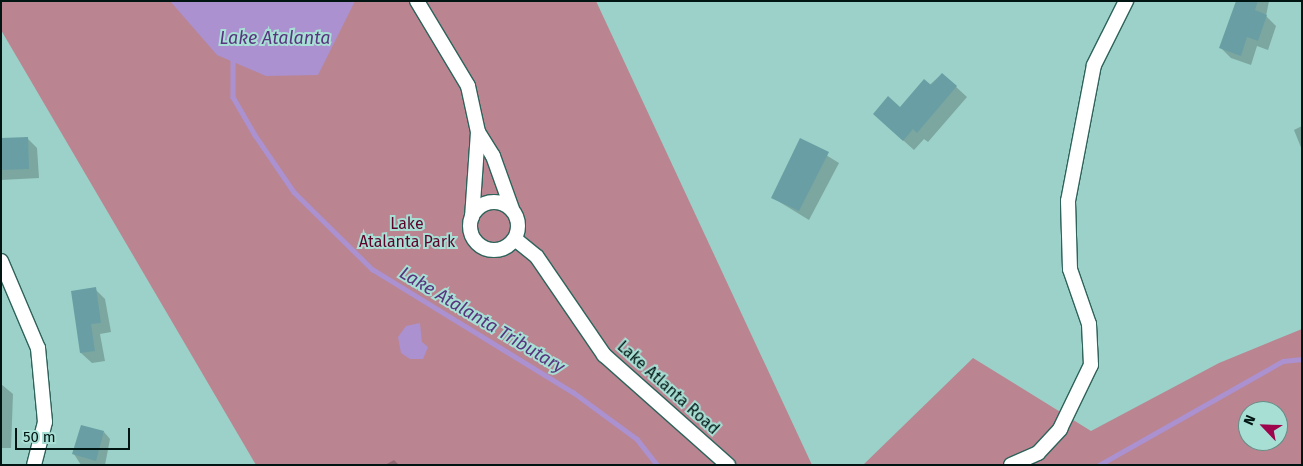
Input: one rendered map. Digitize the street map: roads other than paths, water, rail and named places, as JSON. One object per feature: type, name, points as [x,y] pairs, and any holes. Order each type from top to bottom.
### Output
[{"type":"street","points":[[416,1],[468,86],[478,132],[471,233],[480,246],[495,251],[515,239],[519,224],[493,156],[478,132]]},
{"type":"street","points":[[1012,465],[1038,453],[1060,429],[1091,365],[1089,324],[1070,269],[1068,201],[1094,65],[1126,1]]},
{"type":"street","points":[[472,217],[490,202],[512,209]]},
{"type":"street","name":"Lake Atlanta Road","points":[[515,239],[537,257],[604,356],[728,465]]},
{"type":"street","points":[[1,261],[38,348],[45,422],[34,465]]},
{"type":"water","name":"Lake Atalanta","points":[[170,1],[355,1],[318,75],[266,76],[217,55]]},
{"type":"water","points":[[420,323],[422,342],[428,347],[423,359],[410,359],[401,353],[398,337],[406,326]]},
{"type":"waterway","name":"Lake Atalanta Tributary","points":[[233,57],[233,97],[255,135],[294,192],[372,269],[573,392],[637,439],[657,465]]},
{"type":"waterway","points":[[1099,465],[1283,361],[1302,359]]},
{"type":"park label","name":"Lake Atalanta Park","points":[[407,233]]}]
